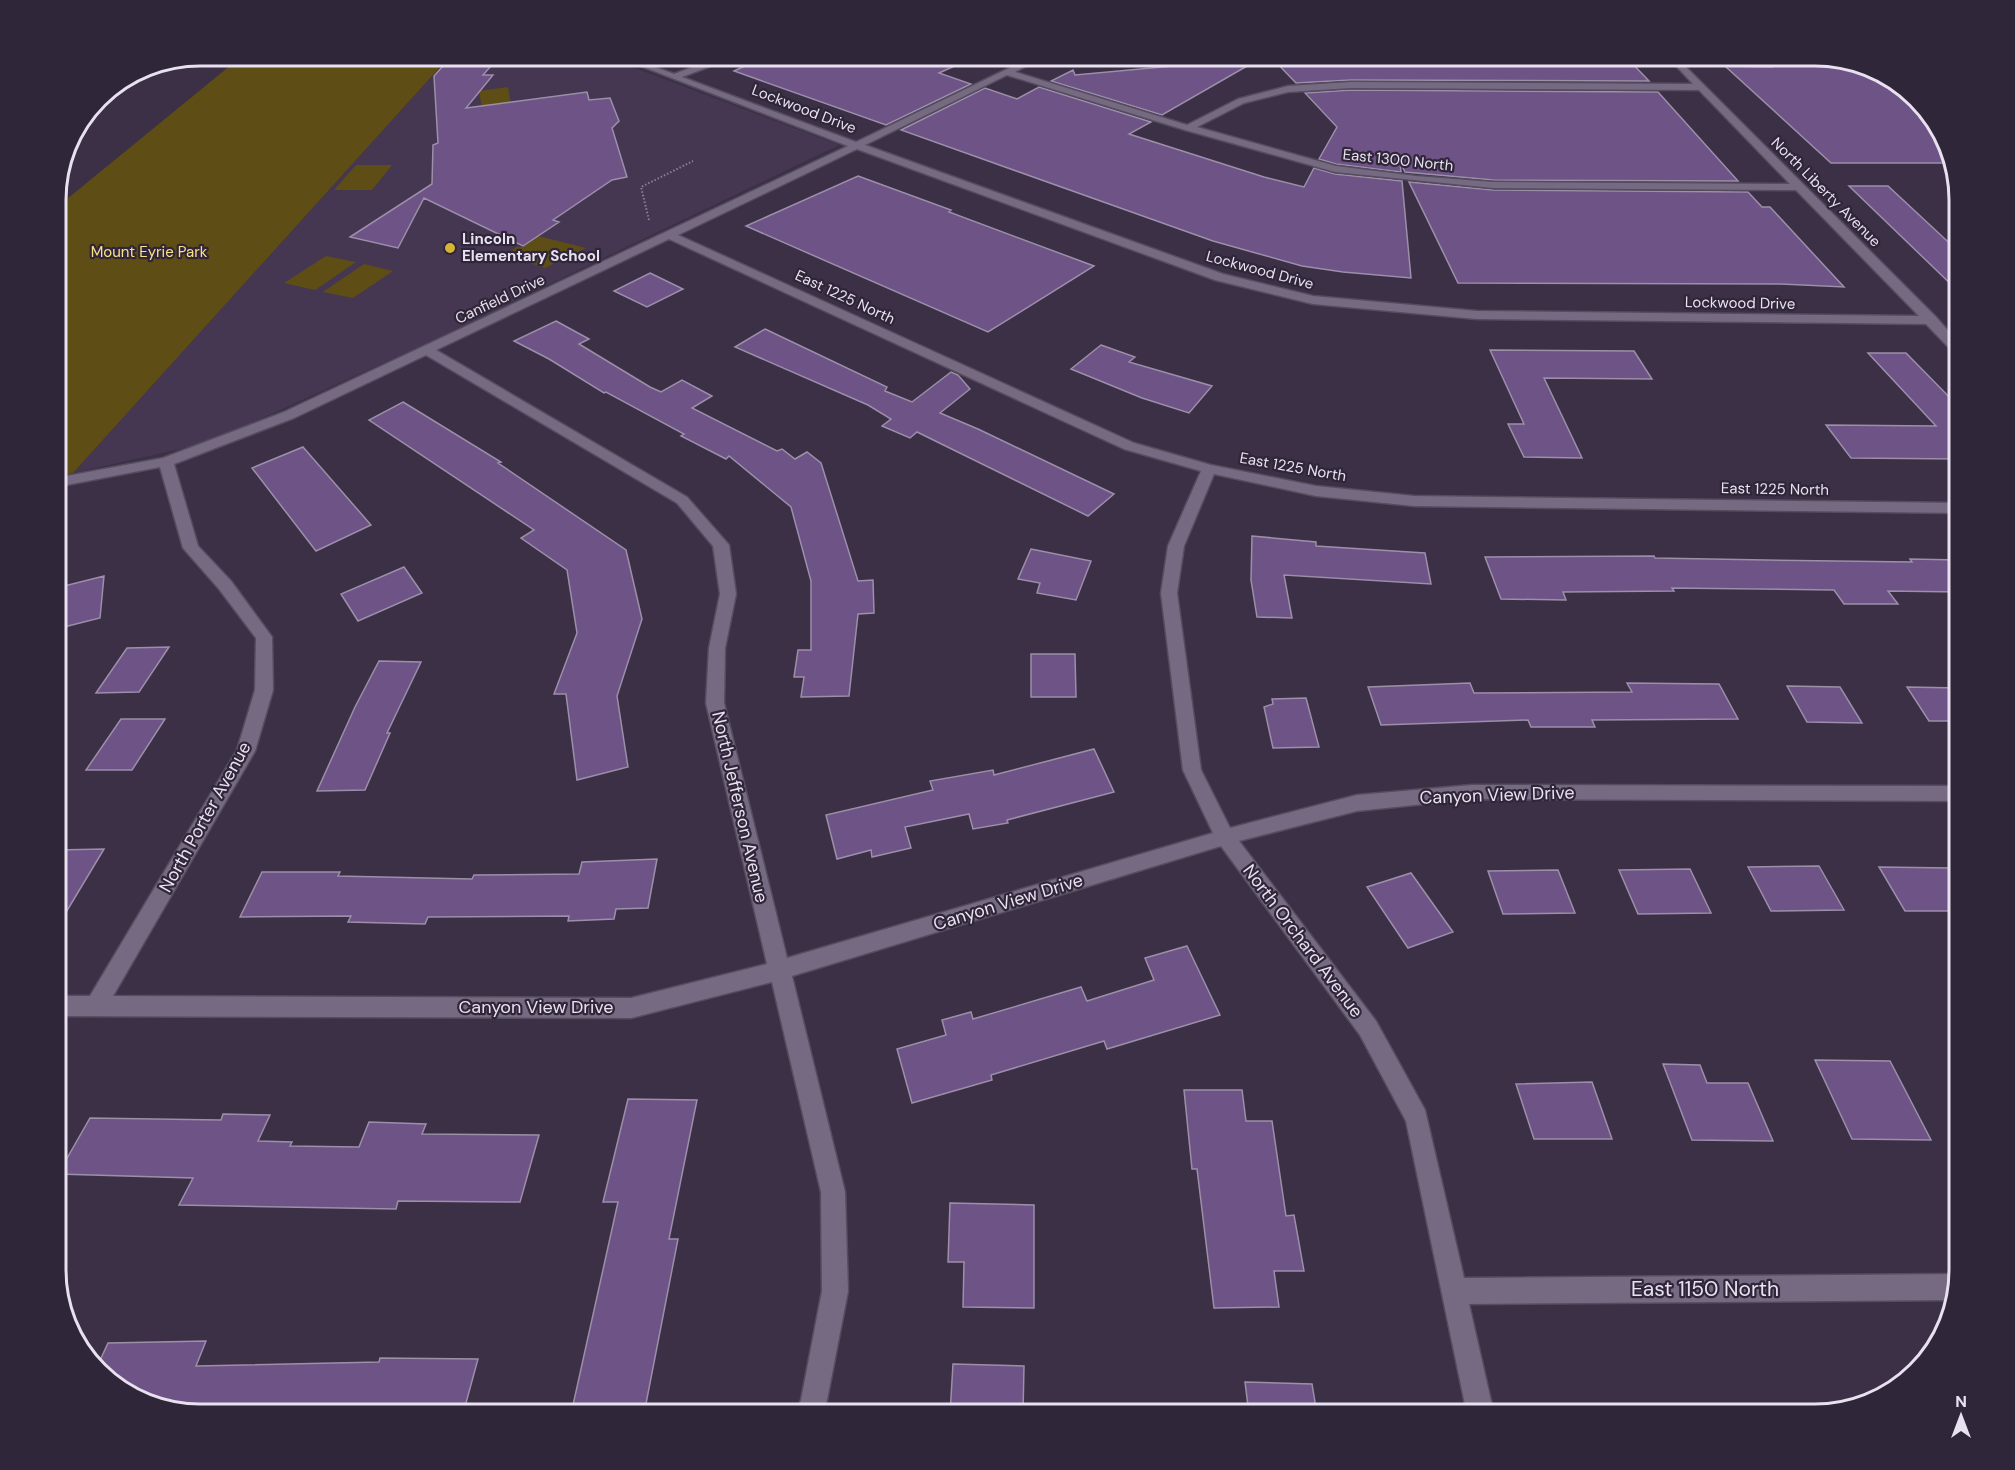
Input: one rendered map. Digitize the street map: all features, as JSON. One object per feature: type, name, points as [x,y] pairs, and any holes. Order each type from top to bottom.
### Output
[{"type":"street","name":"Lockwood Drive","points":[[648,66],[857,146],[1220,277],[1313,300],[1477,315],[1932,320]]},
{"type":"street","points":[[676,76],[702,66]]},
{"type":"street","name":"Canfield Drive","points":[[66,480],[166,462],[289,415],[857,146],[1019,66]]},
{"type":"street","name":"North Liberty Avenue","points":[[1681,66],[1949,339]]},
{"type":"street","name":"East 1300 North","points":[[1006,72],[1188,128],[1335,169],[1493,185],[1800,187]]},
{"type":"street","points":[[1188,128],[1241,101],[1288,89],[1351,85],[1701,87]]},
{"type":"street","name":"East 1225 North","points":[[670,235],[1129,446],[1209,469],[1316,491],[1414,501],[1949,508]]},
{"type":"street","name":"North Jefferson Avenue","points":[[427,350],[682,500],[721,545],[728,594],[717,648],[716,703],[833,1192],[834,1291],[812,1404]]},
{"type":"street","name":"North Porter Avenue","points":[[96,1006],[246,751],[264,690],[264,637],[225,585],[191,548],[166,462]]},
{"type":"street","name":"North Orchard Avenue","points":[[1209,469],[1176,546],[1169,593],[1192,770],[1226,837],[1368,1028],[1417,1118],[1478,1404]]},
{"type":"street","name":"Canyon View Drive","points":[[66,1006],[631,1008],[780,970],[1226,837],[1357,803],[1472,792],[1949,793]]},
{"type":"street","name":"East 1150 North","points":[[1453,1291],[1948,1287]]},
{"type":"path","points":[[650,224],[641,187],[693,161]]},
{"type":"shaded area","name":"Lincoln Elementary School","points":[[441,66],[630,66],[839,145],[410,351],[207,443],[73,473]]},
{"type":"green space","name":"Mount Eyrie Park","points":[[230,66],[441,66],[73,473],[66,474],[66,200]]},
{"type":"green space","points":[[508,87],[511,105],[482,108],[479,91]]},
{"type":"green space","points":[[356,165],[392,165],[372,190],[334,190]]},
{"type":"green space","points":[[538,236],[586,248],[545,268],[506,255]]},
{"type":"green space","points":[[326,256],[356,262],[315,290],[284,283]]},
{"type":"green space","points":[[364,264],[393,271],[353,298],[323,292]]},
{"type":"building","points":[[443,66],[491,66],[483,75],[493,75],[466,108],[587,92],[589,100],[610,98],[619,121],[612,128],[627,177],[612,180],[553,220],[559,222],[523,246],[424,198],[398,248],[350,237],[432,184],[433,145],[438,143],[434,76]]},
{"type":"building","points":[[745,66],[955,66],[939,73],[971,84],[886,125],[734,71]]},
{"type":"building","points":[[1173,66],[1247,66],[1162,115],[1051,81],[1073,70],[1075,75]]},
{"type":"building","points":[[1280,66],[1635,66],[1649,81],[1351,80],[1296,83]]},
{"type":"building","points":[[1725,66],[1833,67],[1858,73],[1874,80],[1897,94],[1921,118],[1935,141],[1944,163],[1831,163]]},
{"type":"building","points":[[1039,87],[1151,122],[1129,134],[1264,177],[1304,187],[1314,168],[1335,174],[1402,181],[1411,278],[1302,266],[1213,241],[901,130],[985,88],[1017,99]]},
{"type":"building","points":[[1351,90],[1658,92],[1738,181],[1493,180],[1405,172],[1400,162],[1401,172],[1336,164],[1319,159],[1337,127],[1305,93]]},
{"type":"building","points":[[858,176],[1094,266],[988,332],[746,226]]},
{"type":"building","points":[[1409,182],[1493,190],[1748,192],[1762,207],[1770,207],[1844,287],[1781,284],[1458,283]]},
{"type":"building","points":[[1849,186],[1888,186],[1949,243],[1949,282]]},
{"type":"building","points":[[650,273],[683,289],[647,307],[614,291]]},
{"type":"building","points":[[556,321],[589,339],[579,344],[650,387],[661,392],[682,380],[712,396],[692,408],[777,451],[782,449],[795,459],[807,452],[821,463],[858,581],[873,580],[874,613],[858,614],[849,696],[801,697],[804,677],[794,677],[798,650],[811,650],[811,581],[791,507],[729,456],[726,459],[681,436],[684,434],[606,392],[604,393],[549,359],[514,341]]},
{"type":"building","points":[[765,329],[887,387],[885,391],[912,402],[951,372],[958,375],[970,389],[940,413],[1114,494],[1088,516],[917,432],[910,438],[882,426],[891,419],[868,405],[735,347]]},
{"type":"building","points":[[1101,345],[1135,357],[1129,362],[1212,386],[1189,413],[1142,398],[1071,369]]},
{"type":"building","points":[[1490,350],[1634,351],[1652,379],[1544,378],[1582,458],[1524,457],[1508,424],[1524,424]]},
{"type":"building","points":[[1868,353],[1906,353],[1949,397],[1949,459],[1851,458],[1826,425],[1936,426]]},
{"type":"building","points":[[403,402],[501,462],[498,463],[626,550],[642,619],[617,696],[628,767],[577,780],[566,694],[554,694],[577,633],[567,570],[521,538],[534,530],[369,420]]},
{"type":"building","points":[[303,447],[371,525],[316,551],[252,468]]},
{"type":"building","points":[[1252,536],[1316,542],[1316,546],[1425,553],[1431,584],[1284,575],[1292,618],[1257,617],[1251,580]]},
{"type":"building","points":[[1031,549],[1091,561],[1076,600],[1037,593],[1040,583],[1018,579]]},
{"type":"building","points":[[1654,556],[1655,558],[1912,562],[1910,559],[1949,560],[1949,592],[1888,591],[1898,604],[1844,604],[1834,590],[1672,588],[1674,591],[1563,592],[1566,600],[1501,599],[1485,557]]},
{"type":"building","points":[[404,567],[422,593],[358,621],[341,594]]},
{"type":"building","points":[[104,576],[100,618],[66,626],[66,586]]},
{"type":"building","points":[[169,647],[139,692],[96,693],[127,648]]},
{"type":"building","points":[[1031,654],[1075,654],[1076,697],[1031,697]]},
{"type":"building","points":[[379,661],[421,662],[387,733],[390,733],[365,790],[317,791],[355,707]]},
{"type":"building","points":[[1470,683],[1474,693],[1632,692],[1627,683],[1719,684],[1738,719],[1592,720],[1595,727],[1531,727],[1528,720],[1381,725],[1368,687]]},
{"type":"building","points":[[1787,686],[1840,687],[1862,723],[1807,722]]},
{"type":"building","points":[[1907,687],[1949,688],[1949,721],[1929,721]]},
{"type":"building","points":[[1306,698],[1319,747],[1273,748],[1264,707],[1273,704],[1272,699]]},
{"type":"building","points":[[121,719],[165,719],[132,770],[86,770]]},
{"type":"building","points":[[1094,749],[1114,792],[1007,820],[1008,823],[973,829],[969,814],[905,827],[911,848],[872,857],[871,850],[837,859],[826,815],[933,790],[930,781],[993,770],[994,775]]},
{"type":"building","points":[[104,849],[66,912],[66,850]]},
{"type":"building","points":[[657,859],[648,908],[616,909],[614,919],[568,921],[569,916],[428,917],[425,924],[348,922],[351,916],[240,917],[262,872],[340,872],[338,876],[472,879],[474,875],[579,874],[582,862]]},
{"type":"building","points":[[1819,866],[1844,910],[1771,911],[1748,867]]},
{"type":"building","points":[[1879,867],[1949,868],[1949,911],[1905,911]]},
{"type":"building","points":[[1690,869],[1711,913],[1638,914],[1619,870]]},
{"type":"building","points":[[1558,870],[1575,913],[1503,914],[1488,871]]},
{"type":"building","points":[[1411,873],[1453,932],[1408,948],[1367,887]]},
{"type":"building","points":[[1187,946],[1220,1015],[1107,1049],[1104,1041],[991,1075],[992,1080],[912,1103],[897,1049],[946,1035],[942,1020],[971,1012],[973,1019],[1081,987],[1087,1001],[1154,980],[1145,958]]},
{"type":"building","points":[[1815,1060],[1890,1061],[1931,1140],[1852,1139]]},
{"type":"building","points":[[1663,1064],[1700,1065],[1707,1083],[1748,1083],[1773,1141],[1692,1140]]},
{"type":"building","points":[[1592,1082],[1612,1139],[1534,1139],[1516,1084]]},
{"type":"building","points":[[1184,1090],[1242,1090],[1246,1121],[1272,1121],[1286,1216],[1294,1215],[1304,1271],[1274,1271],[1279,1307],[1214,1308],[1197,1169],[1192,1169]]},
{"type":"building","points":[[628,1099],[697,1100],[669,1239],[678,1239],[646,1404],[573,1404],[618,1202],[603,1202]]},
{"type":"building","points":[[223,1114],[270,1115],[258,1141],[292,1142],[290,1146],[359,1147],[369,1122],[426,1124],[422,1134],[539,1135],[520,1202],[398,1201],[396,1209],[179,1205],[193,1178],[66,1174],[66,1160],[90,1118],[221,1120]]},
{"type":"building","points":[[950,1203],[1034,1205],[1034,1308],[963,1307],[964,1262],[948,1262]]},
{"type":"building","points":[[206,1341],[196,1366],[379,1362],[380,1358],[478,1359],[466,1404],[200,1404],[182,1403],[157,1397],[125,1381],[100,1360],[108,1343]]},
{"type":"building","points":[[953,1364],[1024,1366],[1023,1404],[951,1404]]},
{"type":"building","points":[[1245,1382],[1312,1384],[1315,1404],[1248,1404]]},
{"type":"place","name":"Lincoln Elementary School","points":[[450,248]]}]
